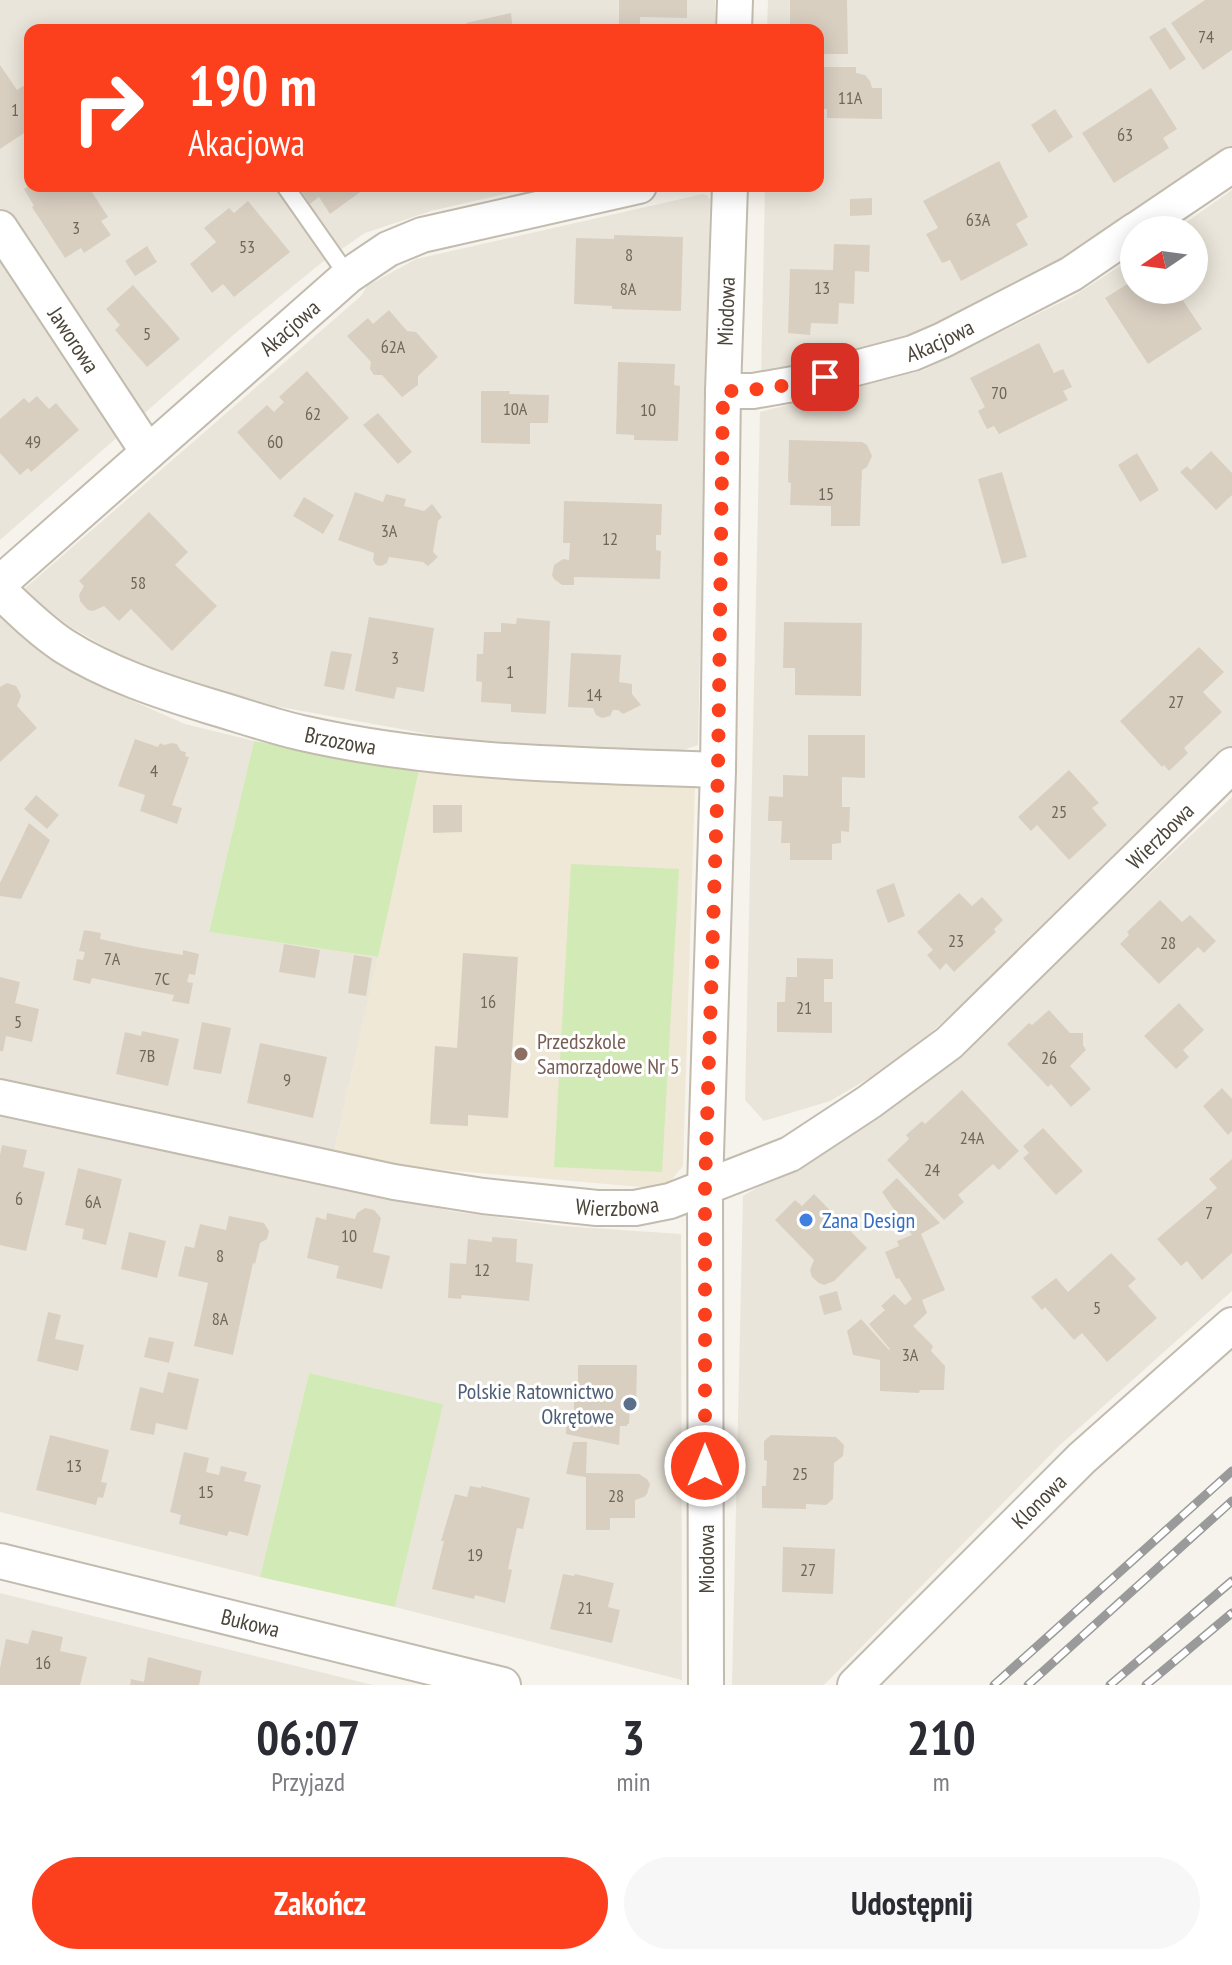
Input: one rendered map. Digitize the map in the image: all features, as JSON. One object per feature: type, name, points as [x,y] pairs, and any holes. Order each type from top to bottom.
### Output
[{"type":"street","points":[[734,24],[735,0]]},
{"type":"street","name":"Akacjowa","points":[[1157,216],[1232,165]]},
{"type":"street","name":"Akacjowa","points":[[0,583],[348,276],[388,249],[422,235],[612,192]]},
{"type":"street","name":"Miodowa","points":[[706,1685],[705,1187],[718,770],[723,391],[730,192]]},
{"type":"street","name":"Jaworowa","points":[[0,228],[148,452]]},
{"type":"street","name":"Akacjowa","points":[[723,391],[753,391],[799,383],[913,353],[1071,274],[1120,241]]},
{"type":"street","name":"Brzozowa","points":[[0,591],[64,646],[110,670],[170,694],[302,733],[453,756],[718,770]]},
{"type":"street","name":"Wierzbowa","points":[[0,1097],[394,1182],[483,1196],[597,1208],[635,1208],[670,1201],[790,1154],[869,1102],[949,1043],[1232,765]]},
{"type":"street","name":"Klonowa","points":[[855,1685],[1082,1458],[1232,1325]]},
{"type":"street","name":"Bukowa","points":[[0,1561],[503,1685]]},
{"type":"lane","points":[[289,192],[348,276]]},
{"type":"shaded area","points":[[0,0],[715,0],[715,24],[24,24],[24,192],[513,192],[431,211],[365,233],[320,264],[238,331],[138,419],[0,208]]},
{"type":"shaded area","points":[[768,0],[1232,0],[1232,146],[1131,216],[1120,216],[1120,224],[1084,249],[922,335],[761,378],[765,192],[824,192],[824,24],[767,24]]},
{"type":"shaded area","points":[[1232,190],[1232,755],[927,1036],[883,1070],[830,1101],[764,1121],[745,1100],[760,412],[924,370],[1072,297],[1120,266],[1120,304],[1208,304],[1208,216],[1195,216]]},
{"type":"shaded area","points":[[703,194],[710,200],[698,745],[675,753],[456,739],[269,705],[193,686],[128,660],[69,626],[23,590],[361,296],[367,286],[416,259]]},
{"type":"shaded area","points":[[0,247],[121,434],[0,540]]},
{"type":"shaded area","points":[[0,612],[56,660],[124,697],[185,724],[254,741],[209,932],[378,957],[334,1152],[0,1081]]},
{"type":"shaded area","name":"Przedszkole Samorządowe Nr 5","points":[[419,770],[695,787],[683,1166],[664,1189],[398,1166],[334,1152]]},
{"type":"shaded area","points":[[1232,797],[1232,1291],[1060,1445],[824,1685],[732,1685],[743,1196],[847,1135],[968,1044]]},
{"type":"shaded area","points":[[0,1112],[450,1211],[562,1226],[681,1234],[682,1680],[395,1607],[442,1404],[309,1373],[260,1577],[0,1512]]},
{"type":"shaded area","points":[[0,1593],[373,1685],[0,1685]]},
{"type":"green space","points":[[254,741],[419,770],[378,957],[209,932]]},
{"type":"green space","points":[[571,864],[679,869],[662,1172],[554,1167]]},
{"type":"green space","points":[[309,1373],[443,1404],[395,1607],[260,1577]]},
{"type":"building","points":[[619,0],[687,0],[687,18],[640,17],[640,24],[619,24]]},
{"type":"building","points":[[790,0],[847,0],[848,54],[824,54],[824,24],[790,24]]},
{"type":"building","points":[[1205,0],[1232,0],[1232,50],[1203,70],[1171,23]]},
{"type":"building","points":[[511,13],[512,24],[466,24]]},
{"type":"building","points":[[1165,27],[1186,59],[1170,70],[1149,37]]},
{"type":"building","points":[[0,65],[17,90],[24,86],[24,133],[0,149]]},
{"type":"building","points":[[824,67],[856,67],[856,73],[865,75],[872,88],[882,88],[882,119],[827,118],[827,109],[824,109]]},
{"type":"building","points":[[1151,88],[1177,129],[1163,138],[1169,148],[1114,183],[1082,133]]},
{"type":"building","points":[[1055,109],[1073,137],[1049,153],[1031,125]]},
{"type":"building","points":[[999,161],[1028,217],[1016,224],[1028,245],[961,281],[950,260],[942,263],[926,234],[938,228],[923,201]]},
{"type":"building","points":[[26,192],[92,192],[108,217],[101,221],[111,235],[84,253],[81,248],[65,258]]},
{"type":"building","points":[[302,192],[360,192],[330,214],[319,197],[310,204]]},
{"type":"building","points":[[872,198],[872,215],[850,216],[850,199]]},
{"type":"building","points":[[248,201],[290,252],[234,297],[223,284],[212,293],[190,264],[216,242],[204,228],[229,208],[234,213]]},
{"type":"building","points":[[614,235],[683,237],[681,311],[612,309],[612,306],[574,304],[576,238],[614,239]]},
{"type":"building","points":[[834,244],[870,245],[869,272],[855,271],[854,304],[839,303],[838,324],[811,323],[810,335],[788,333],[790,269],[833,270]]},
{"type":"building","points":[[147,246],[157,262],[135,276],[125,261]]},
{"type":"building","points":[[133,285],[180,339],[147,367],[115,330],[120,325],[106,309]]},
{"type":"building","points":[[1120,289],[1120,304],[1185,304],[1202,329],[1148,364],[1105,298]]},
{"type":"building","points":[[389,310],[407,331],[416,332],[438,357],[418,376],[418,385],[402,397],[382,375],[374,375],[370,369],[371,362],[347,336],[368,318],[373,324]]},
{"type":"building","points":[[1039,343],[1054,373],[1063,369],[1072,387],[1063,391],[1068,400],[999,434],[994,426],[987,429],[978,411],[985,407],[970,378]]},
{"type":"building","points":[[618,362],[675,364],[674,385],[680,386],[678,441],[634,440],[634,435],[616,434]]},
{"type":"building","points":[[307,371],[349,418],[280,480],[237,432],[267,405],[274,412],[284,402],[279,397]]},
{"type":"building","points":[[481,391],[549,395],[548,423],[530,423],[530,444],[481,443]]},
{"type":"building","points":[[37,396],[49,409],[56,403],[79,430],[31,472],[28,468],[20,475],[0,453],[0,419],[24,398],[29,403]]},
{"type":"building","points":[[378,413],[412,452],[398,464],[363,425]]},
{"type":"building","points":[[789,440],[862,442],[867,445],[872,456],[862,470],[860,526],[831,526],[831,506],[790,505]]},
{"type":"building","points":[[1211,451],[1232,473],[1232,495],[1216,510],[1180,472],[1187,466],[1191,470]]},
{"type":"building","points":[[1137,453],[1159,490],[1140,502],[1118,465]]},
{"type":"building","points":[[1002,472],[1027,557],[1002,564],[978,479]]},
{"type":"building","points":[[355,492],[383,502],[386,494],[406,499],[404,506],[424,511],[432,504],[442,517],[438,521],[433,552],[438,557],[428,566],[423,562],[389,557],[387,563],[381,566],[373,560],[374,553],[338,540]]},
{"type":"building","points":[[304,497],[334,515],[323,534],[293,516]]},
{"type":"building","points":[[564,501],[662,504],[661,535],[656,535],[656,550],[661,551],[660,579],[574,577],[574,585],[562,585],[554,579],[554,565],[563,559],[569,560],[570,543],[563,543]]},
{"type":"building","points":[[149,512],[188,552],[175,565],[217,606],[172,651],[131,609],[119,621],[104,606],[88,610],[79,595],[84,586],[79,581]]},
{"type":"building","points":[[369,617],[434,628],[424,692],[397,687],[394,699],[355,691]]},
{"type":"building","points":[[517,618],[550,621],[546,714],[511,712],[511,704],[481,702],[482,682],[476,681],[477,654],[483,654],[484,632],[501,632],[501,623],[516,624]]},
{"type":"building","points":[[784,622],[862,623],[861,696],[795,695],[795,668],[783,668]]},
{"type":"building","points":[[1199,647],[1224,672],[1203,692],[1222,712],[1184,748],[1188,753],[1169,771],[1120,721]]},
{"type":"building","points":[[331,651],[352,654],[344,690],[324,686]]},
{"type":"building","points":[[571,653],[621,655],[619,682],[632,684],[632,694],[641,705],[623,714],[613,710],[610,716],[602,718],[596,715],[593,708],[568,707]]},
{"type":"building","points":[[7,683],[16,686],[21,696],[17,706],[37,728],[0,762],[0,687]]},
{"type":"building","points":[[808,735],[865,735],[865,778],[842,777],[842,807],[850,807],[849,832],[841,831],[841,843],[832,844],[832,860],[790,860],[790,843],[781,843],[782,821],[768,821],[769,796],[783,797],[783,775],[808,776]]},
{"type":"building","points":[[135,739],[158,747],[160,743],[177,744],[189,757],[172,805],[182,808],[177,824],[140,811],[145,795],[118,786]]},
{"type":"building","points":[[1069,770],[1099,803],[1092,808],[1107,825],[1069,860],[1037,825],[1031,831],[1018,817]]},
{"type":"building","points":[[36,795],[59,815],[47,829],[24,809]]},
{"type":"building","points":[[433,805],[462,805],[462,832],[433,833]]},
{"type":"building","points":[[29,823],[50,840],[21,899],[0,896],[0,883]]},
{"type":"building","points":[[894,883],[905,916],[888,923],[876,890]]},
{"type":"building","points":[[959,893],[972,906],[982,897],[1003,920],[994,929],[996,932],[954,972],[946,963],[940,970],[927,955],[933,950],[917,932]]},
{"type":"building","points":[[1160,900],[1182,922],[1190,915],[1216,941],[1204,953],[1198,947],[1159,984],[1120,944],[1129,935],[1127,932]]},
{"type":"building","points":[[84,930],[101,933],[100,939],[142,948],[183,955],[183,950],[199,954],[195,975],[189,974],[187,982],[193,983],[189,1004],[172,1001],[174,995],[92,978],[90,984],[73,980],[77,959],[83,960],[85,952],[79,951]]},
{"type":"building","points":[[284,944],[320,950],[315,978],[279,972]]},
{"type":"building","points":[[463,953],[518,957],[508,1118],[468,1115],[468,1126],[430,1124],[435,1046],[457,1048]]},
{"type":"building","points":[[354,955],[372,958],[366,996],[348,993]]},
{"type":"building","points":[[797,958],[833,959],[833,979],[824,979],[824,1002],[832,1002],[832,1033],[777,1032],[777,1002],[785,1002],[786,977],[797,977]]},
{"type":"building","points":[[0,977],[20,982],[15,1003],[39,1009],[32,1042],[6,1036],[3,1051],[0,1051]]},
{"type":"building","points":[[1179,1003],[1204,1030],[1183,1050],[1189,1057],[1176,1069],[1144,1036]]},
{"type":"building","points":[[1049,1010],[1070,1033],[1083,1033],[1086,1050],[1070,1066],[1091,1089],[1071,1107],[1007,1044],[1029,1023],[1032,1025]]},
{"type":"building","points":[[202,1022],[231,1028],[221,1074],[193,1069]]},
{"type":"building","points":[[142,1031],[179,1039],[168,1086],[116,1074],[125,1032],[141,1036]]},
{"type":"building","points":[[260,1043],[327,1057],[313,1118],[247,1103]]},
{"type":"building","points":[[1222,1088],[1232,1099],[1232,1131],[1228,1135],[1203,1106]]},
{"type":"building","points":[[962,1090],[1019,1151],[999,1170],[993,1164],[958,1195],[964,1202],[944,1220],[887,1160],[909,1139],[906,1135],[922,1121],[925,1124]]},
{"type":"building","points":[[1043,1128],[1083,1171],[1056,1195],[1023,1158],[1029,1153],[1023,1146]]},
{"type":"building","points":[[2,1145],[27,1150],[23,1167],[45,1172],[26,1251],[0,1245]]},
{"type":"building","points":[[1232,1159],[1232,1253],[1202,1280],[1187,1261],[1181,1266],[1157,1239],[1217,1188],[1209,1179]]},
{"type":"building","points":[[78,1168],[122,1179],[106,1245],[82,1239],[84,1229],[65,1225]]},
{"type":"building","points":[[897,1178],[940,1223],[921,1234],[945,1290],[922,1300],[927,1313],[913,1326],[933,1346],[931,1351],[945,1366],[944,1390],[920,1390],[919,1393],[880,1391],[880,1360],[853,1355],[847,1331],[861,1319],[889,1350],[869,1324],[885,1310],[881,1306],[894,1294],[905,1305],[912,1299],[899,1278],[896,1279],[885,1252],[899,1246],[897,1241],[912,1235],[882,1192]]},
{"type":"building","points":[[814,1194],[867,1248],[834,1281],[824,1285],[812,1277],[810,1270],[814,1260],[775,1220],[795,1200],[802,1206]]},
{"type":"building","points":[[365,1208],[374,1210],[381,1218],[373,1252],[390,1256],[382,1289],[336,1278],[339,1266],[307,1258],[316,1217],[326,1220],[327,1213],[355,1219],[357,1213]]},
{"type":"building","points":[[229,1216],[264,1223],[269,1231],[267,1239],[260,1243],[253,1263],[233,1355],[194,1346],[208,1283],[178,1276],[185,1246],[194,1248],[200,1224],[226,1230]]},
{"type":"building","points":[[129,1232],[166,1241],[157,1278],[121,1269]]},
{"type":"building","points":[[492,1237],[517,1239],[516,1262],[533,1264],[529,1301],[462,1295],[461,1299],[448,1298],[450,1263],[466,1264],[468,1239],[492,1242]]},
{"type":"building","points":[[1111,1253],[1136,1279],[1128,1286],[1157,1318],[1107,1362],[1082,1333],[1074,1340],[1045,1307],[1042,1310],[1031,1297],[1056,1278],[1068,1292]]},
{"type":"building","points":[[837,1291],[842,1310],[824,1315],[819,1296]]},
{"type":"building","points":[[48,1312],[61,1315],[55,1339],[84,1345],[78,1371],[37,1361]]},
{"type":"building","points":[[149,1337],[174,1342],[169,1363],[144,1357]]},
{"type":"building","points":[[578,1365],[637,1365],[636,1409],[630,1409],[629,1424],[620,1426],[619,1445],[566,1434],[566,1422],[574,1422]]},
{"type":"building","points":[[168,1372],[199,1379],[187,1430],[156,1423],[154,1435],[130,1430],[140,1387],[163,1393]]},
{"type":"building","points":[[50,1435],[109,1450],[101,1482],[107,1483],[103,1498],[98,1497],[96,1505],[36,1490]]},
{"type":"building","points":[[771,1435],[836,1437],[844,1445],[843,1456],[834,1463],[833,1499],[826,1505],[806,1504],[806,1509],[762,1508],[767,1461],[764,1460],[764,1441]]},
{"type":"building","points":[[573,1442],[587,1442],[586,1473],[639,1474],[647,1479],[650,1484],[647,1494],[635,1500],[635,1518],[610,1518],[610,1530],[586,1530],[586,1477],[566,1474]]},
{"type":"building","points":[[184,1452],[209,1458],[206,1472],[219,1475],[221,1466],[247,1472],[244,1481],[261,1485],[248,1536],[229,1531],[227,1536],[179,1524],[181,1515],[170,1512]]},
{"type":"building","points":[[470,1486],[530,1498],[523,1529],[517,1528],[508,1569],[512,1570],[505,1603],[432,1589],[444,1541],[441,1541],[455,1494],[467,1497]]},
{"type":"building","points":[[783,1547],[835,1549],[833,1594],[782,1592]]},
{"type":"building","points":[[563,1574],[614,1583],[608,1607],[620,1610],[612,1643],[550,1629]]},
{"type":"building","points":[[32,1630],[63,1637],[60,1651],[87,1657],[80,1685],[0,1685],[6,1639],[28,1644]]},
{"type":"building","points":[[148,1657],[202,1671],[199,1685],[130,1685],[131,1679],[144,1682]]},
{"type":"railway","points":[[994,1685],[1232,1471]]},
{"type":"railway","points":[[1028,1685],[1232,1501]]},
{"type":"railway","points":[[1110,1685],[1232,1581]]},
{"type":"railway","points":[[1146,1685],[1232,1613]]},
{"type":"place","name":"Przedszkole Samorządowe Nr 5","points":[[521,1054]]},
{"type":"place","name":"Zana Design","points":[[806,1220]]},
{"type":"place","name":"Polskie Ratownictwo Okrętowe","points":[[630,1404]]},
{"type":"route","points":[[705,1466],[705,1187],[718,770],[723,391],[753,391],[825,377]]}]
